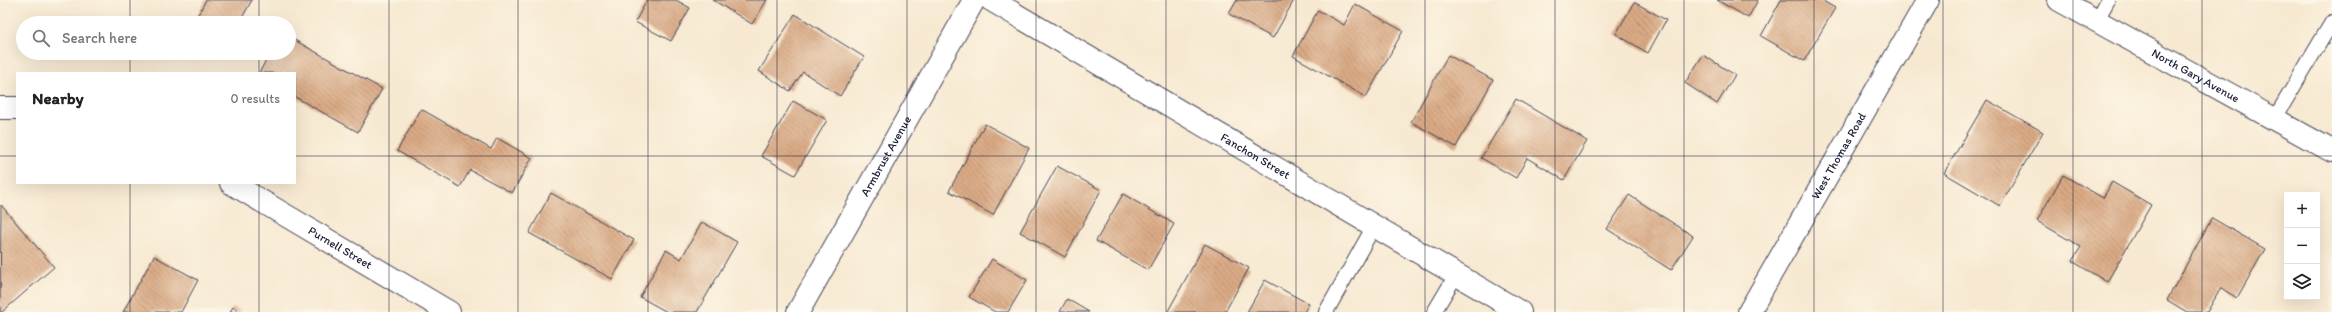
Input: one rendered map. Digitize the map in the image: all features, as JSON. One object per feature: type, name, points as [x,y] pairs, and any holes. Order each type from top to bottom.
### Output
[{"type":"street","name":"Armbrust Avenue","points":[[798,312],[974,0]]},
{"type":"street","name":"Fanchon Street","points":[[991,0],[1520,312]]},
{"type":"street","name":"West Thomas Road","points":[[1749,312],[1928,0]]},
{"type":"street","name":"North Gary Avenue","points":[[2059,0],[2275,118],[2332,151]]},
{"type":"street","points":[[0,108],[16,108]]},
{"type":"street","name":"Purnell Street","points":[[233,184],[449,312]]},
{"type":"lane","points":[[2097,20],[2108,0]]},
{"type":"lane","points":[[2275,118],[2332,22]]},
{"type":"lane","points":[[1326,312],[1374,226]]},
{"type":"lane","points":[[1434,312],[1456,275]]},
{"type":"building","points":[[206,0],[252,0],[243,16],[197,16]]},
{"type":"building","points":[[647,0],[676,0],[690,8],[671,41],[635,22]]},
{"type":"building","points":[[713,0],[767,0],[752,24]]},
{"type":"building","points":[[1237,0],[1294,0],[1273,38],[1229,14]]},
{"type":"building","points":[[1717,0],[1758,0],[1748,18]]},
{"type":"building","points":[[1781,0],[1821,0],[1835,8],[1804,61],[1761,36]]},
{"type":"building","points":[[1634,2],[1666,20],[1648,53],[1616,34]]},
{"type":"building","points":[[1355,4],[1403,31],[1366,97],[1293,56],[1318,10],[1344,25]]},
{"type":"building","points":[[795,14],[864,57],[840,96],[803,72],[790,91],[759,71]]},
{"type":"building","points":[[296,41],[382,89],[358,132],[296,98],[296,72],[260,72],[266,60],[296,60]]},
{"type":"building","points":[[1448,55],[1493,80],[1456,147],[1411,122]]},
{"type":"building","points":[[1703,55],[1735,75],[1717,104],[1685,83]]},
{"type":"building","points":[[1516,99],[1587,141],[1564,180],[1527,158],[1516,178],[1481,158]]},
{"type":"building","points":[[1987,100],[2043,132],[2000,206],[1944,173]]},
{"type":"building","points":[[793,101],[827,120],[795,175],[761,156]]},
{"type":"building","points":[[421,109],[491,149],[497,138],[532,158],[512,193],[470,170],[460,187],[397,151]]},
{"type":"building","points":[[985,124],[1029,148],[993,215],[949,191]]},
{"type":"building","points":[[1057,166],[1101,190],[1065,257],[1020,232]]},
{"type":"building","points":[[2063,175],[2103,198],[2112,182],[2151,205],[2107,282],[2072,261],[2081,247],[2037,221]]},
{"type":"building","points":[[551,193],[634,240],[612,279],[529,233]]},
{"type":"building","points":[[1123,194],[1174,224],[1148,270],[1096,241]]},
{"type":"building","points":[[1629,195],[1693,236],[1671,270],[1607,229]]},
{"type":"building","points":[[1,205],[54,267],[2,312],[0,312]]},
{"type":"building","points":[[2212,218],[2265,249],[2237,298],[2221,288],[2207,312],[2187,312],[2167,300]]},
{"type":"building","points":[[702,222],[737,242],[697,312],[667,312],[640,297],[666,250],[681,259]]},
{"type":"building","points":[[1205,244],[1249,268],[1225,312],[1168,311]]},
{"type":"building","points":[[154,256],[198,280],[181,312],[123,312]]},
{"type":"building","points":[[992,259],[1027,280],[1008,312],[995,312],[969,297]]},
{"type":"building","points":[[1265,280],[1309,304],[1304,312],[1247,312]]},
{"type":"building","points":[[1067,299],[1089,312],[1060,312]]},
{"type":"building","points":[[233,307],[241,312],[230,312]]}]
